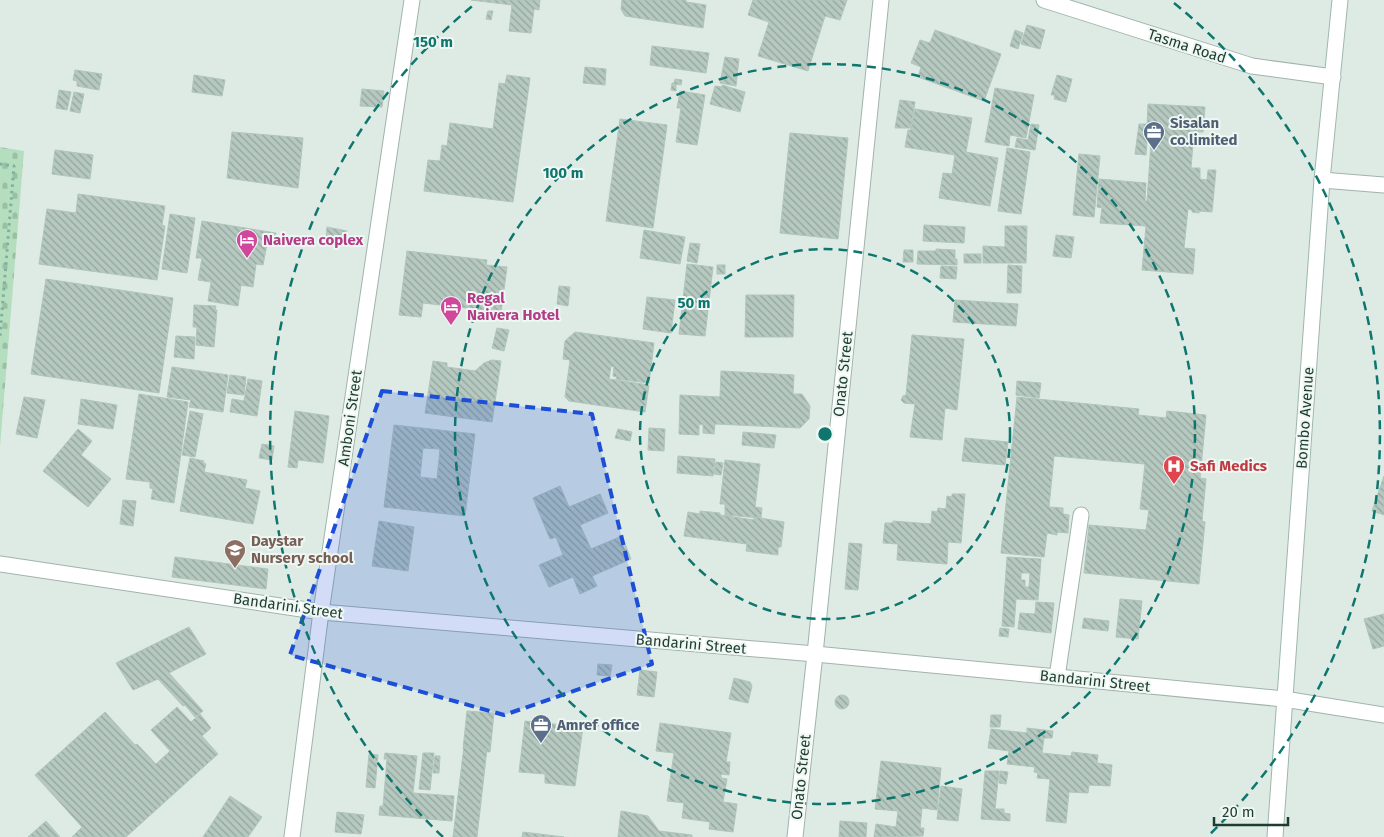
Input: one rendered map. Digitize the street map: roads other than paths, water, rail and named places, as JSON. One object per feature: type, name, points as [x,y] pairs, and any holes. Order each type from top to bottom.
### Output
[{"type":"street","name":"Amboni Street","points":[[292,837],[321,612],[412,0]]},
{"type":"street","name":"Onato Street","points":[[795,837],[881,0]]},
{"type":"street","name":"Tasma Road","points":[[1044,0],[1252,66],[1333,78]]},
{"type":"street","name":"Bombo Avenue","points":[[1275,837],[1322,180],[1340,0]]},
{"type":"street","points":[[1322,180],[1384,184]]},
{"type":"street","points":[[1057,677],[1081,515]]},
{"type":"street","name":"Bandarini Street","points":[[0,564],[321,612],[815,654],[1057,677],[1284,699],[1384,715]]},
{"type":"place","name":"Sisalan co.limited","points":[[1154,151]]},
{"type":"place","name":"Naivera coplex","points":[[247,259]]},
{"type":"place","name":"Regal Naivera Hotel","points":[[451,326]]},
{"type":"place","name":"Safi Medics","points":[[1174,485]]},
{"type":"place","name":"Daystar Nursery school","points":[[235,569]]},
{"type":"place","name":"Amref office","points":[[541,744]]}]
